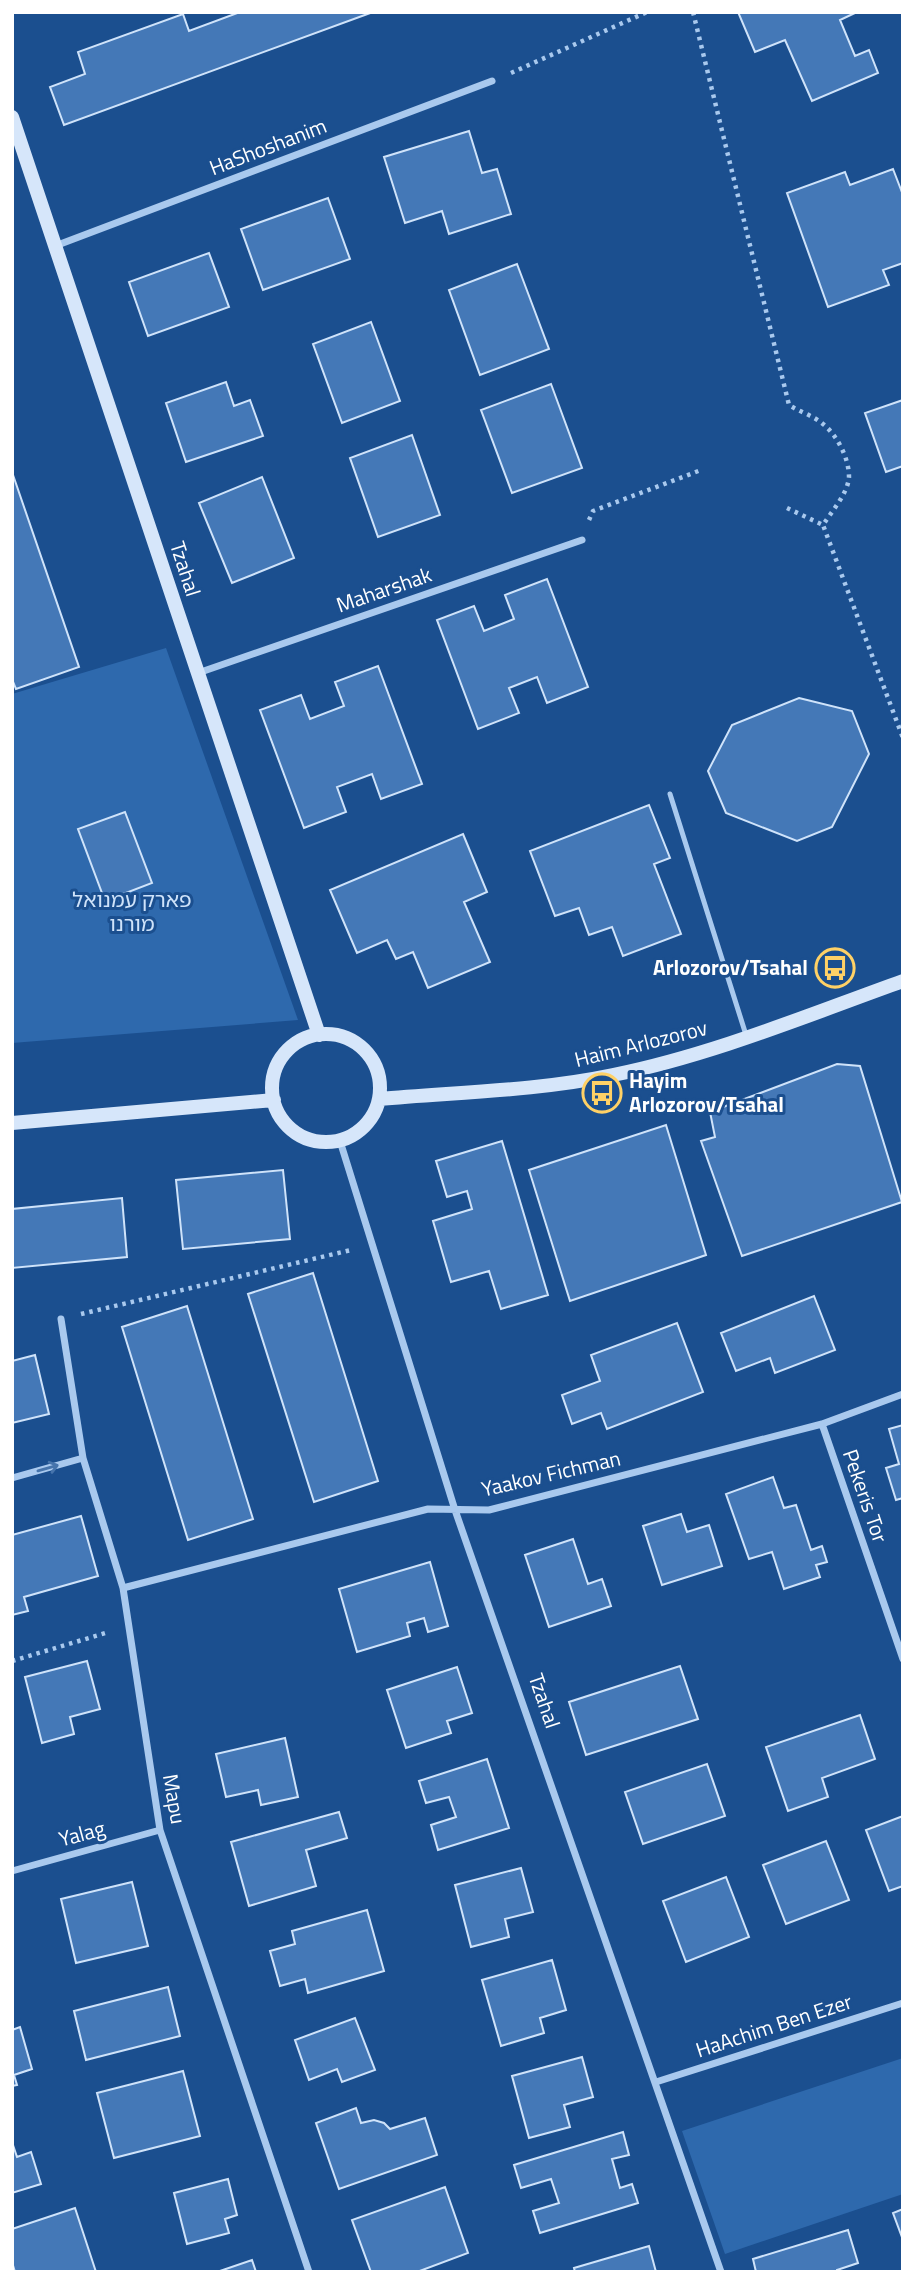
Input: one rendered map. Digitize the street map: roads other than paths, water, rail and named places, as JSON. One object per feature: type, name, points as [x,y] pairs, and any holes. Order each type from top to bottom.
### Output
[{"type":"street","name":"HaShoshanim","points":[[55,246],[492,81]]},
{"type":"street","name":"Tzahal","points":[[12,117],[319,1034]]},
{"type":"street","name":"Maharshak","points":[[198,673],[582,540]]},
{"type":"street","name":"Haim Arlozorov","points":[[379,1099],[569,1083],[616,1075],[747,1038],[903,981]]},
{"type":"street","points":[[319,1034],[344,1037],[366,1051],[379,1073],[379,1099],[375,1112],[355,1134],[340,1140],[323,1142],[306,1138],[291,1130],[280,1116],[272,1083],[277,1065],[288,1051],[302,1040],[319,1034]]},
{"type":"street","points":[[12,1123],[274,1100]]},
{"type":"street","name":"Tzahal","points":[[340,1140],[454,1510],[721,2272]]},
{"type":"street","name":"Mapu","points":[[61,1319],[83,1458],[123,1588],[160,1830],[309,2272]]},
{"type":"street","name":"Yaakov Fichman","points":[[123,1588],[428,1509],[489,1510],[822,1424],[903,1395]]},
{"type":"street","name":"Pekeris Tor","points":[[822,1424],[903,1660]]},
{"type":"street","points":[[12,1478],[83,1458]]},
{"type":"street","name":"Yalag","points":[[12,1871],[160,1830]]},
{"type":"street","name":"HaAchim Ben Ezer","points":[[656,2082],[903,2003]]},
{"type":"lane","points":[[670,794],[747,1038]]},
{"type":"place","name":"Arlozorov/Tsahal","points":[[835,968]]},
{"type":"place","name":"Hayim Arlozorov/Tsahal","points":[[602,1093]]},
{"type":"park label","name":"פארק עמנואל מורנו","points":[[132,912]]}]
